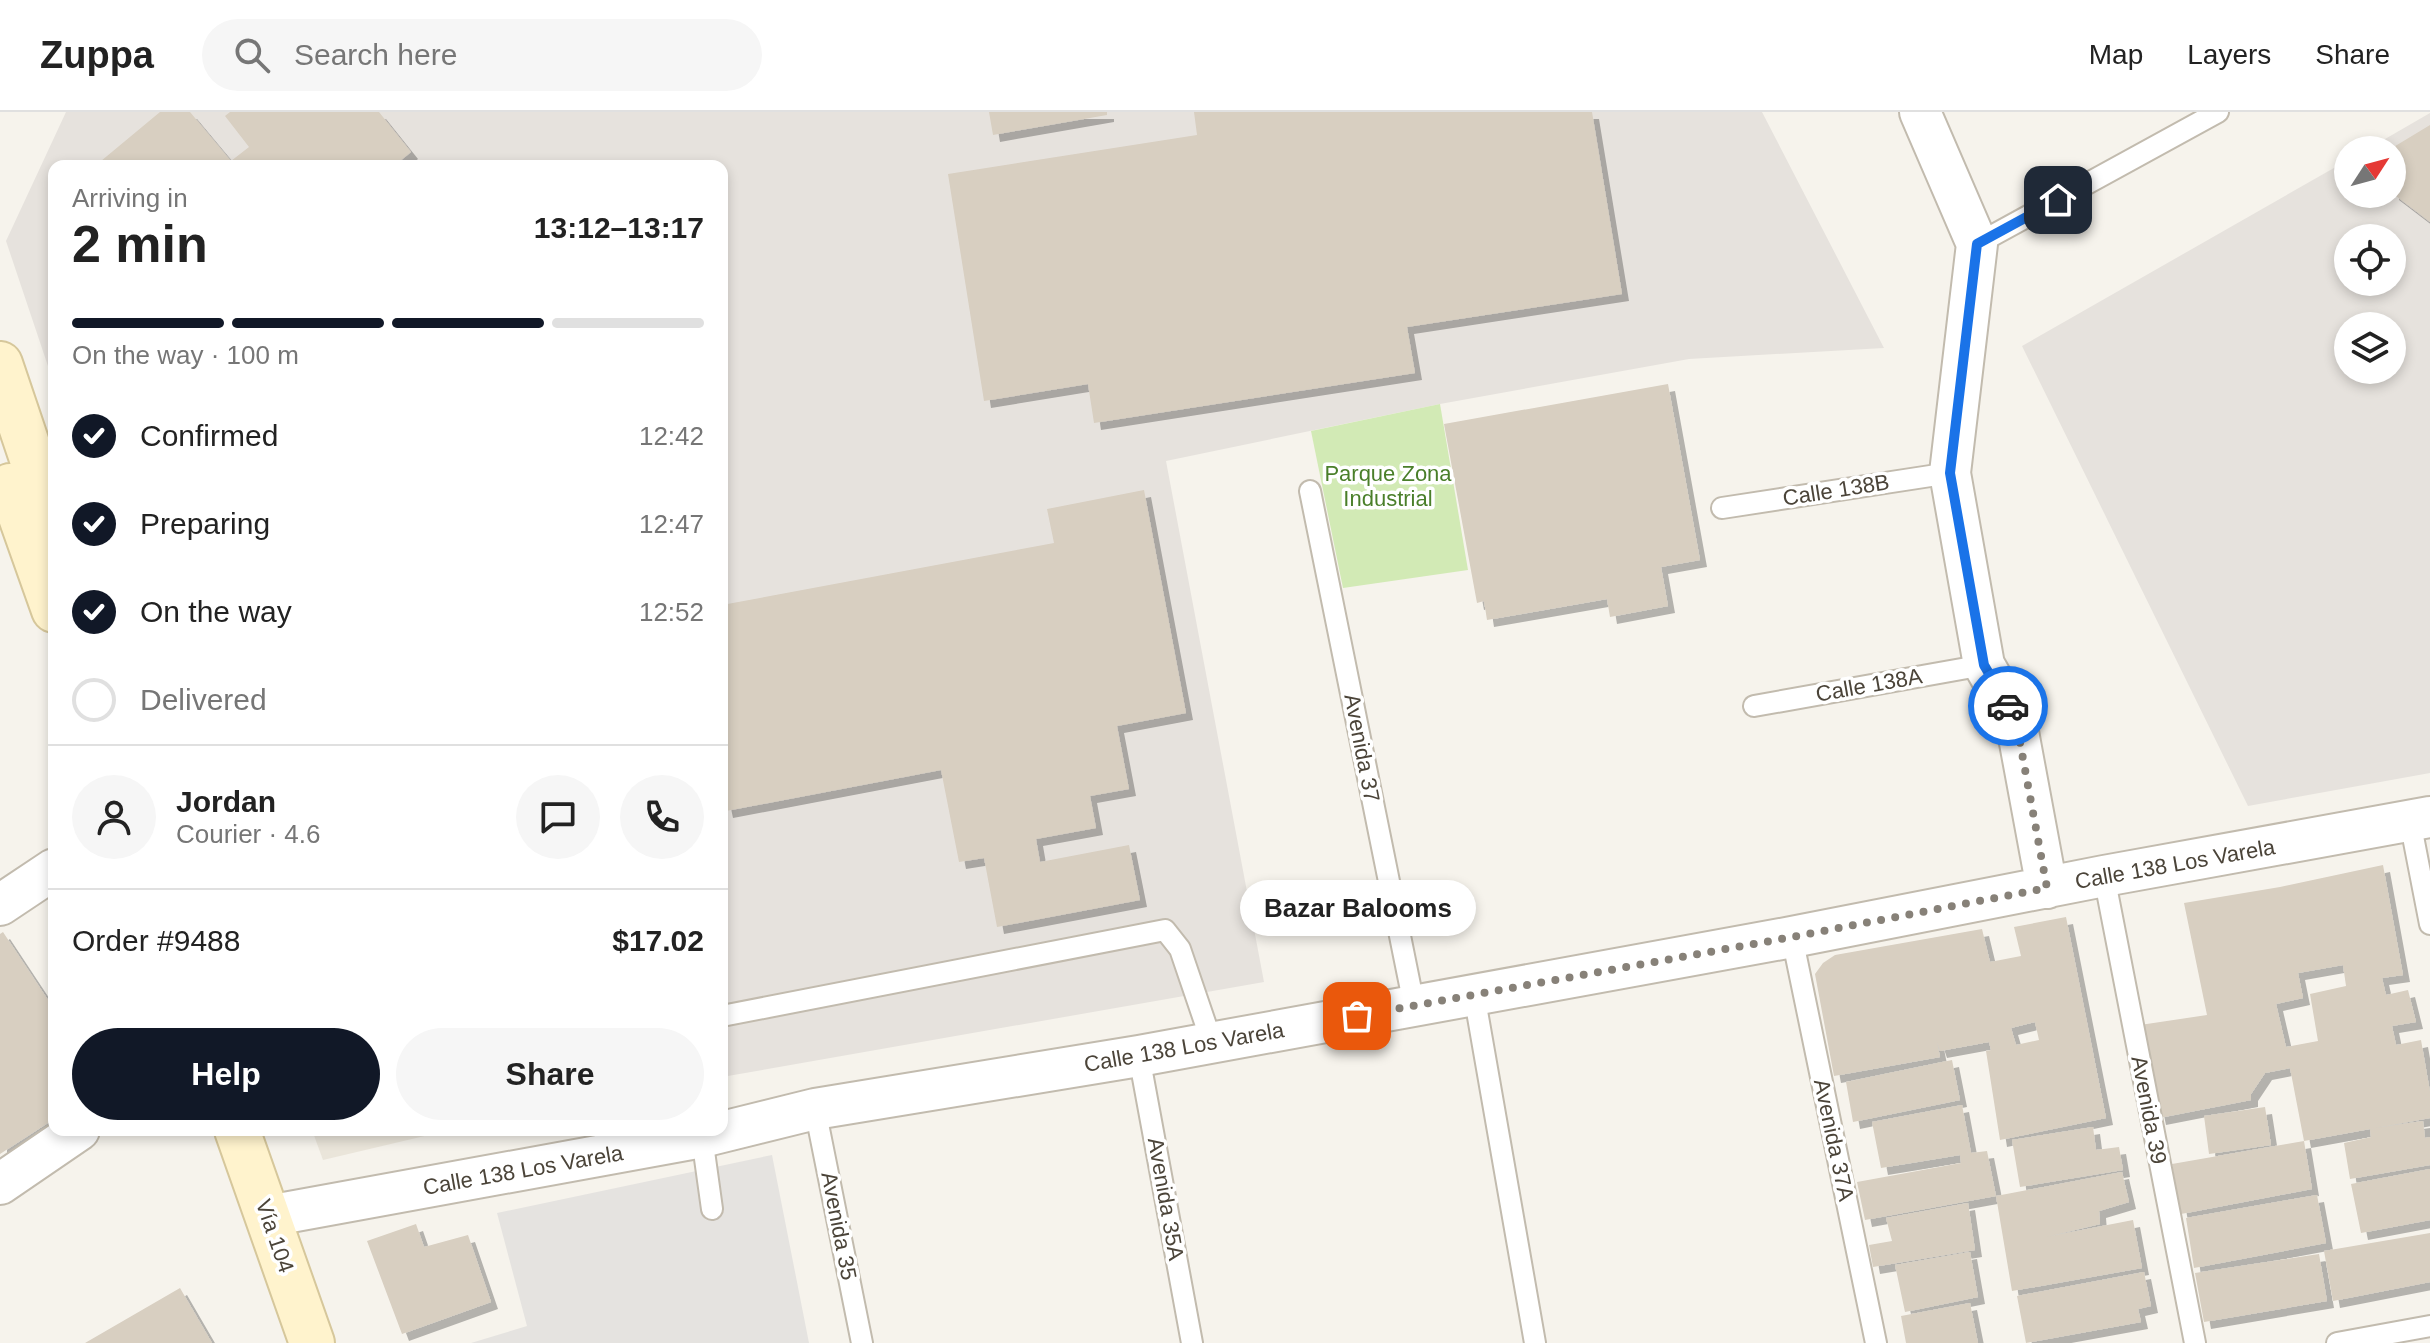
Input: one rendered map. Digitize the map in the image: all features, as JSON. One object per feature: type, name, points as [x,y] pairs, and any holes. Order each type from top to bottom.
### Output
[{"type":"main road","points":[[0,364],[48,506]]},
{"type":"main road","points":[[0,457],[48,593]]},
{"type":"main road","name":"Vía 104","points":[[240,1136],[277,1215],[330,1343]]},
{"type":"main road","name":"Vía 104","points":[[259,1136],[312,1343]]},
{"type":"street","points":[[1920,112],[1977,244],[1950,473],[1984,665],[2016,721],[2047,888]]},
{"type":"street","name":"Calle 138 Los Varela","points":[[728,1131],[815,1109],[1212,1043],[2420,819]]},
{"type":"street","points":[[0,905],[48,873]]},
{"type":"street","points":[[0,1184],[70,1136]]},
{"type":"street","name":"Calle 138 Los Varela","points":[[277,1215],[706,1136]]},
{"type":"lane","points":[[1977,244],[2218,112]]},
{"type":"lane","name":"Calle 138B","points":[[1722,508],[1950,473]]},
{"type":"lane","name":"Avenida 37","points":[[1310,491],[1414,1005]]},
{"type":"lane","name":"Calle 138A","points":[[1754,706],[1984,665]]},
{"type":"lane","points":[[2420,819],[2430,924]]},
{"type":"lane","name":"Avenida 39","points":[[2104,876],[2195,1343]]},
{"type":"lane","points":[[728,1015],[1165,930],[1180,949],[1212,1043]]},
{"type":"lane","name":"Avenida 37A","points":[[1792,937],[1876,1343]]},
{"type":"lane","points":[[1474,994],[1535,1343]]},
{"type":"lane","name":"Avenida 35A","points":[[1139,1056],[1192,1343]]},
{"type":"lane","name":"Avenida 35","points":[[815,1109],[862,1343]]},
{"type":"lane","points":[[702,1137],[712,1209]]},
{"type":"lane","points":[[2337,1343],[2430,1326]]},
{"type":"shaded area","points":[[66,112],[1762,112],[1884,348],[1689,359],[1440,404],[1166,461],[1264,982],[728,1076],[728,160],[48,160],[48,366],[6,241]]},
{"type":"shaded area","points":[[2430,113],[2430,773],[2248,806],[2022,346],[2334,168],[2334,208],[2406,208],[2406,136],[2390,136]]},
{"type":"shaded area","points":[[314,1136],[425,1136],[323,1160]]},
{"type":"shaded area","points":[[772,1155],[809,1343],[471,1343],[527,1326],[497,1213]]},
{"type":"green space","name":"Parque Zona Industrial","points":[[1440,404],[1468,570],[1343,588],[1311,431]]},
{"type":"building","points":[[160,112],[190,112],[230,160],[102,160]]},
{"type":"building","points":[[230,112],[379,112],[411,152],[401,160],[232,160],[249,147],[225,116]]},
{"type":"building","points":[[989,112],[1107,112],[1107,115],[993,135]]},
{"type":"building","points":[[1194,112],[1592,112],[1622,294],[1407,327],[1415,373],[1094,423],[1088,384],[984,401],[948,174],[1197,135]]},
{"type":"building","points":[[2430,125],[2430,222],[2406,204],[2406,140]]},
{"type":"building","points":[[1668,384],[1700,560],[1661,567],[1668,606],[1610,617],[1607,599],[1487,620],[1484,601],[1477,603],[1444,424]]},
{"type":"building","points":[[1144,490],[1186,713],[1117,726],[1129,789],[1090,796],[1096,828],[1036,839],[1040,862],[1129,845],[1140,900],[997,927],[984,858],[959,862],[941,770],[728,811],[728,604],[1054,543],[1047,509]]},
{"type":"building","points":[[2383,865],[2403,975],[2382,978],[2386,995],[2408,990],[2416,1022],[2392,1026],[2396,1045],[2421,1040],[2430,1092],[2430,1118],[2375,1128],[2423,1121],[2425,1138],[2430,1137],[2430,1165],[2350,1179],[2344,1143],[2371,1137],[2370,1129],[2304,1141],[2290,1068],[2265,1073],[2251,1094],[2251,1100],[2159,1118],[2140,1025],[2207,1015],[2184,903]],"holes":[[[2343,965],[2346,986],[2310,994],[2318,1041],[2286,1047],[2276,1004],[2303,998],[2298,973]]]},
{"type":"building","points":[[2066,917],[2106,1118],[2000,1140],[1986,1051],[1991,1050],[1989,1042],[1940,1051],[1937,1042],[1940,1057],[1834,1076],[1815,974],[1823,963],[1835,955],[1982,929],[1990,962],[2021,956],[2014,927]],"holes":[[[2035,1022],[2039,1040],[2016,1045],[2011,1028]]]},
{"type":"building","points":[[3,932],[48,1000],[48,1123],[0,1154],[0,934]]},
{"type":"building","points":[[1952,1060],[1960,1100],[1853,1122],[1846,1082]]},
{"type":"building","points":[[1962,1105],[1971,1153],[1987,1151],[1996,1196],[1865,1220],[1857,1182],[1961,1163],[1960,1155],[1881,1168],[1872,1122]]},
{"type":"building","points":[[2265,1107],[2271,1145],[2209,1154],[2204,1116]]},
{"type":"building","points":[[2093,1127],[2096,1150],[2119,1147],[2123,1170],[2020,1187],[2012,1140]]},
{"type":"building","points":[[2304,1141],[2312,1189],[2181,1214],[2172,1164]]},
{"type":"building","points":[[2430,1169],[2430,1220],[2361,1233],[2351,1184]]},
{"type":"building","points":[[2122,1172],[2129,1202],[2099,1211],[2100,1224],[2046,1237],[2133,1220],[2142,1268],[2012,1291],[1996,1196]]},
{"type":"building","points":[[2317,1195],[2326,1243],[2194,1268],[2186,1218]]},
{"type":"building","points":[[1968,1203],[1975,1250],[1873,1267],[1869,1245],[1892,1241],[1886,1218]]},
{"type":"building","points":[[416,1224],[424,1247],[468,1235],[491,1302],[402,1334],[367,1241]]},
{"type":"building","points":[[2430,1233],[2430,1282],[2333,1301],[2324,1251]]},
{"type":"building","points":[[1970,1252],[1978,1297],[1905,1312],[1895,1265]]},
{"type":"building","points":[[2319,1254],[2327,1301],[2204,1322],[2195,1273]]},
{"type":"building","points":[[2144,1272],[2151,1306],[2138,1309],[2141,1322],[2026,1343],[2017,1296]]},
{"type":"building","points":[[180,1288],[212,1343],[85,1343]]},
{"type":"building","points":[[1970,1303],[1978,1343],[1906,1343],[1901,1316]]},
{"type":"way so far","points":[[1357,1016],[2047,888],[2016,721],[2008,706]]},
{"type":"place","name":"Bazar Balooms","points":[[1357,1016]]},
{"type":"route","points":[[2008,706],[1984,665],[1950,473],[1977,244],[2058,200]]}]
